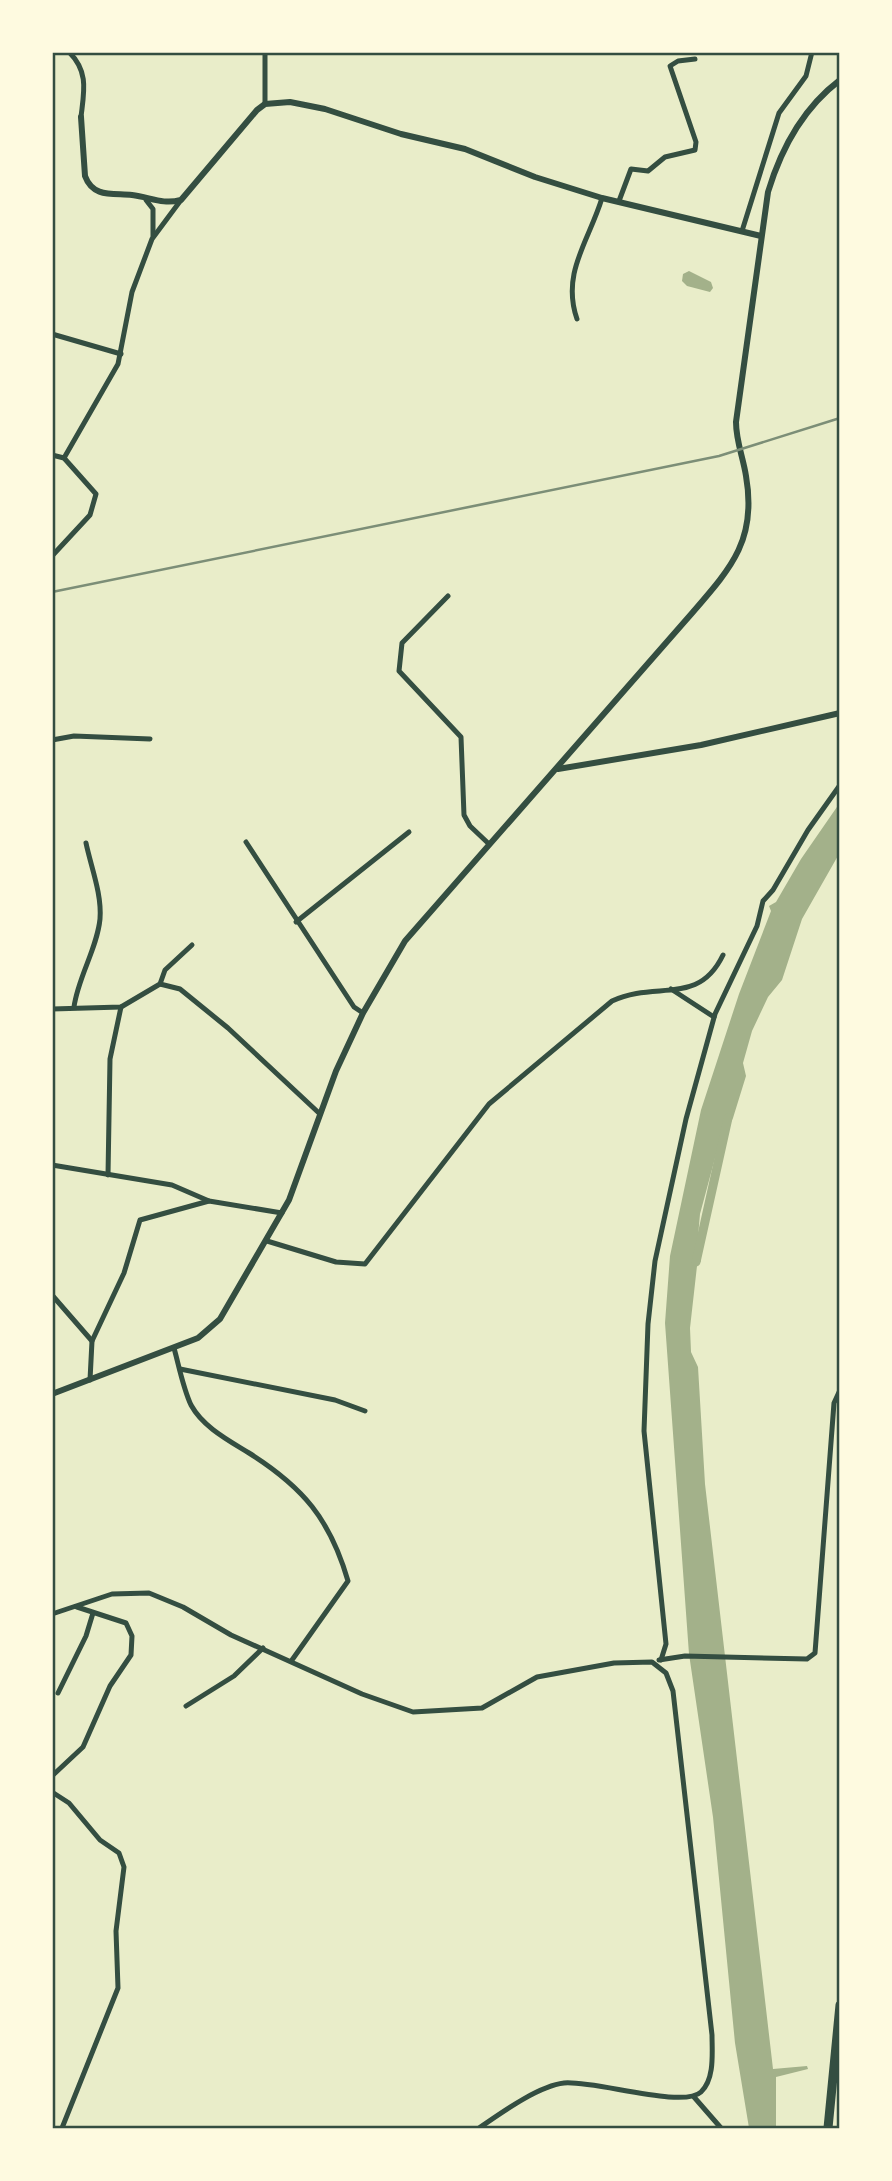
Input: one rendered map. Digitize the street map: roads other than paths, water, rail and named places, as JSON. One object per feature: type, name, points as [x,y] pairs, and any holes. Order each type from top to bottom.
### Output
[{"type":"highway","points":[[828,2129],[839,2005]]},
{"type":"street","points":[[69,52],[80,63],[85,82],[81,117],[88,184],[103,194],[135,195],[146,200],[167,203],[181,201]]},
{"type":"street","points":[[265,52],[265,104]]},
{"type":"street","points":[[742,231],[779,113],[806,76],[813,52]]},
{"type":"street","points":[[619,201],[631,169],[648,171],[665,157],[695,150],[696,142],[670,66],[678,61],[695,59]]},
{"type":"street","points":[[52,1394],[198,1338],[220,1319],[282,1213],[363,1013],[405,941],[558,769],[726,573],[743,544],[751,504],[736,437],[736,422],[768,192],[785,148],[808,111],[839,80]]},
{"type":"street","points":[[64,458],[115,371],[121,354],[132,292],[152,239],[249,118],[265,104],[290,103],[326,108],[401,134],[472,151],[535,177],[602,198],[761,236]]},
{"type":"street","points":[[577,319],[571,303],[570,282],[602,198]]},
{"type":"street","points":[[146,200],[153,209],[152,239]]},
{"type":"street","points":[[52,334],[121,354]]},
{"type":"street","points":[[52,455],[64,458],[96,494],[90,515],[52,556]]},
{"type":"street","points":[[448,596],[402,643],[399,671],[460,737],[464,815],[470,826],[489,844]]},
{"type":"street","points":[[558,769],[701,745],[839,713]]},
{"type":"street","points":[[52,740],[74,736],[150,738]]},
{"type":"street","points":[[661,1660],[666,1644],[644,1431],[648,1324],[654,1261],[686,1119],[714,1017],[757,926],[763,901],[773,890],[839,785]]},
{"type":"street","points":[[296,922],[409,832]]},
{"type":"street","points":[[246,842],[354,1007],[363,1013]]},
{"type":"street","points":[[74,1007],[77,986],[89,959],[100,916],[86,843]]},
{"type":"street","points":[[52,1009],[121,1007],[160,984],[165,970],[192,945]]},
{"type":"street","points":[[267,1241],[336,1262],[365,1264],[489,1104],[612,1001],[633,993],[693,987],[706,981],[723,955]]},
{"type":"street","points":[[160,984],[180,989],[228,1028],[320,1114]]},
{"type":"street","points":[[671,989],[714,1017]]},
{"type":"street","points":[[108,1175],[110,1059],[121,1007]]},
{"type":"street","points":[[52,1166],[172,1185],[209,1201],[282,1213]]},
{"type":"street","points":[[90,1380],[92,1342],[124,1273],[140,1220],[209,1201]]},
{"type":"street","points":[[52,1295],[92,1342]]},
{"type":"street","points":[[174,1348],[191,1404],[198,1413],[218,1434],[283,1476],[312,1503],[338,1546],[348,1581],[292,1660]]},
{"type":"street","points":[[180,1369],[335,1400],[365,1410]]},
{"type":"street","points":[[52,1614],[112,1594],[149,1593],[374,1699],[398,1708],[428,1712],[482,1708],[537,1677],[614,1663],[652,1662],[685,1656],[807,1659],[815,1653],[834,1403],[839,1390]]},
{"type":"street","points":[[52,1776],[83,1747],[110,1686],[131,1654],[132,1636],[125,1623],[77,1607]]},
{"type":"street","points":[[58,1693],[86,1636],[93,1613]]},
{"type":"street","points":[[186,1706],[234,1676],[263,1648]]},
{"type":"street","points":[[479,2129],[533,2093],[559,2084],[632,2090],[677,2099],[694,2097],[704,2090],[709,2079],[712,2035],[673,1691],[666,1674],[652,1662]]},
{"type":"street","points":[[52,1791],[69,1803],[100,1840],[119,1853],[124,1867],[116,1931],[118,1988],[62,2129]]},
{"type":"street","points":[[694,2097],[721,2129]]},
{"type":"waterway","points":[[696,1262],[728,1118]]},
{"type":"railway","points":[[52,592],[719,456],[840,418]]}]
